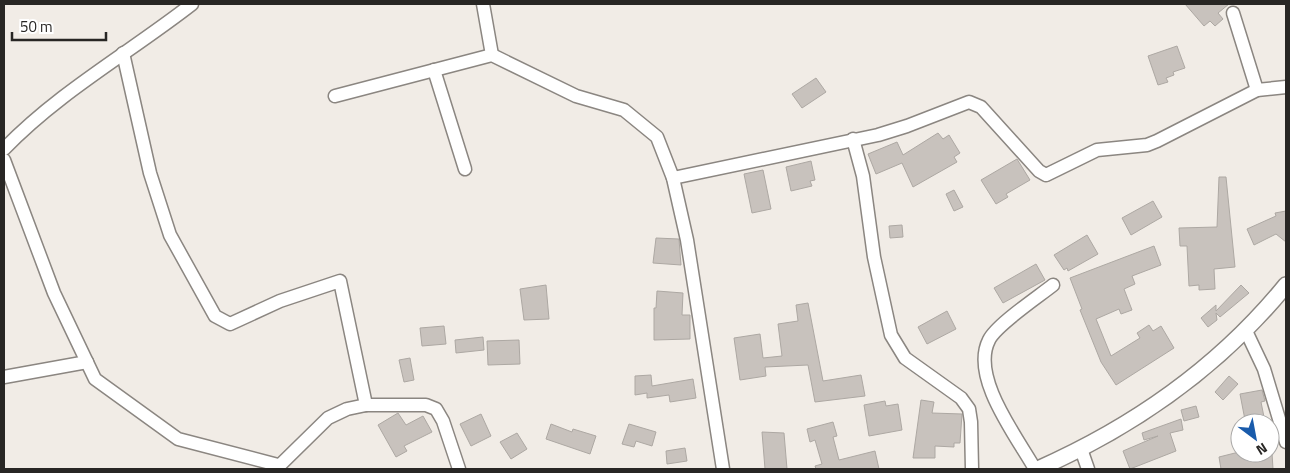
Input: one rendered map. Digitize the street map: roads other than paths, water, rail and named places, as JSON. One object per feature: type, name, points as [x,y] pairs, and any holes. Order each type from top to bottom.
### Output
[{"type":"main road","points":[[1037,469],[1081,449],[1151,407],[1196,374],[1246,330],[1286,285]]},
{"type":"street","points":[[4,150],[27,125],[69,91],[192,4]]},
{"type":"street","points":[[483,4],[492,55]]},
{"type":"street","points":[[1233,13],[1257,90]]},
{"type":"street","points":[[123,53],[150,173],[170,235],[215,316],[230,324],[280,301],[340,281],[366,405]]},
{"type":"street","points":[[335,96],[492,55],[576,96],[624,110],[657,137],[673,178],[687,240],[723,469]]},
{"type":"street","points":[[434,70],[465,169]]},
{"type":"street","points":[[673,178],[878,135],[969,102],[981,107],[1039,170],[1046,174],[1097,150],[1147,145],[1257,90],[1286,88]]},
{"type":"street","points":[[853,139],[863,176],[874,257],[891,335],[905,358],[961,398],[969,409],[972,469]]},
{"type":"street","points":[[4,160],[54,293],[95,379],[178,439],[277,467],[328,418],[347,409],[366,405],[426,405],[436,408],[443,421],[459,469]]},
{"type":"street","points":[[1037,469],[995,400],[984,374],[984,352],[989,339],[1053,285]]},
{"type":"street","points":[[1246,330],[1264,368],[1286,442]]},
{"type":"street","points":[[4,377],[87,362]]},
{"type":"street","points":[[1081,449],[1088,469]]}]
